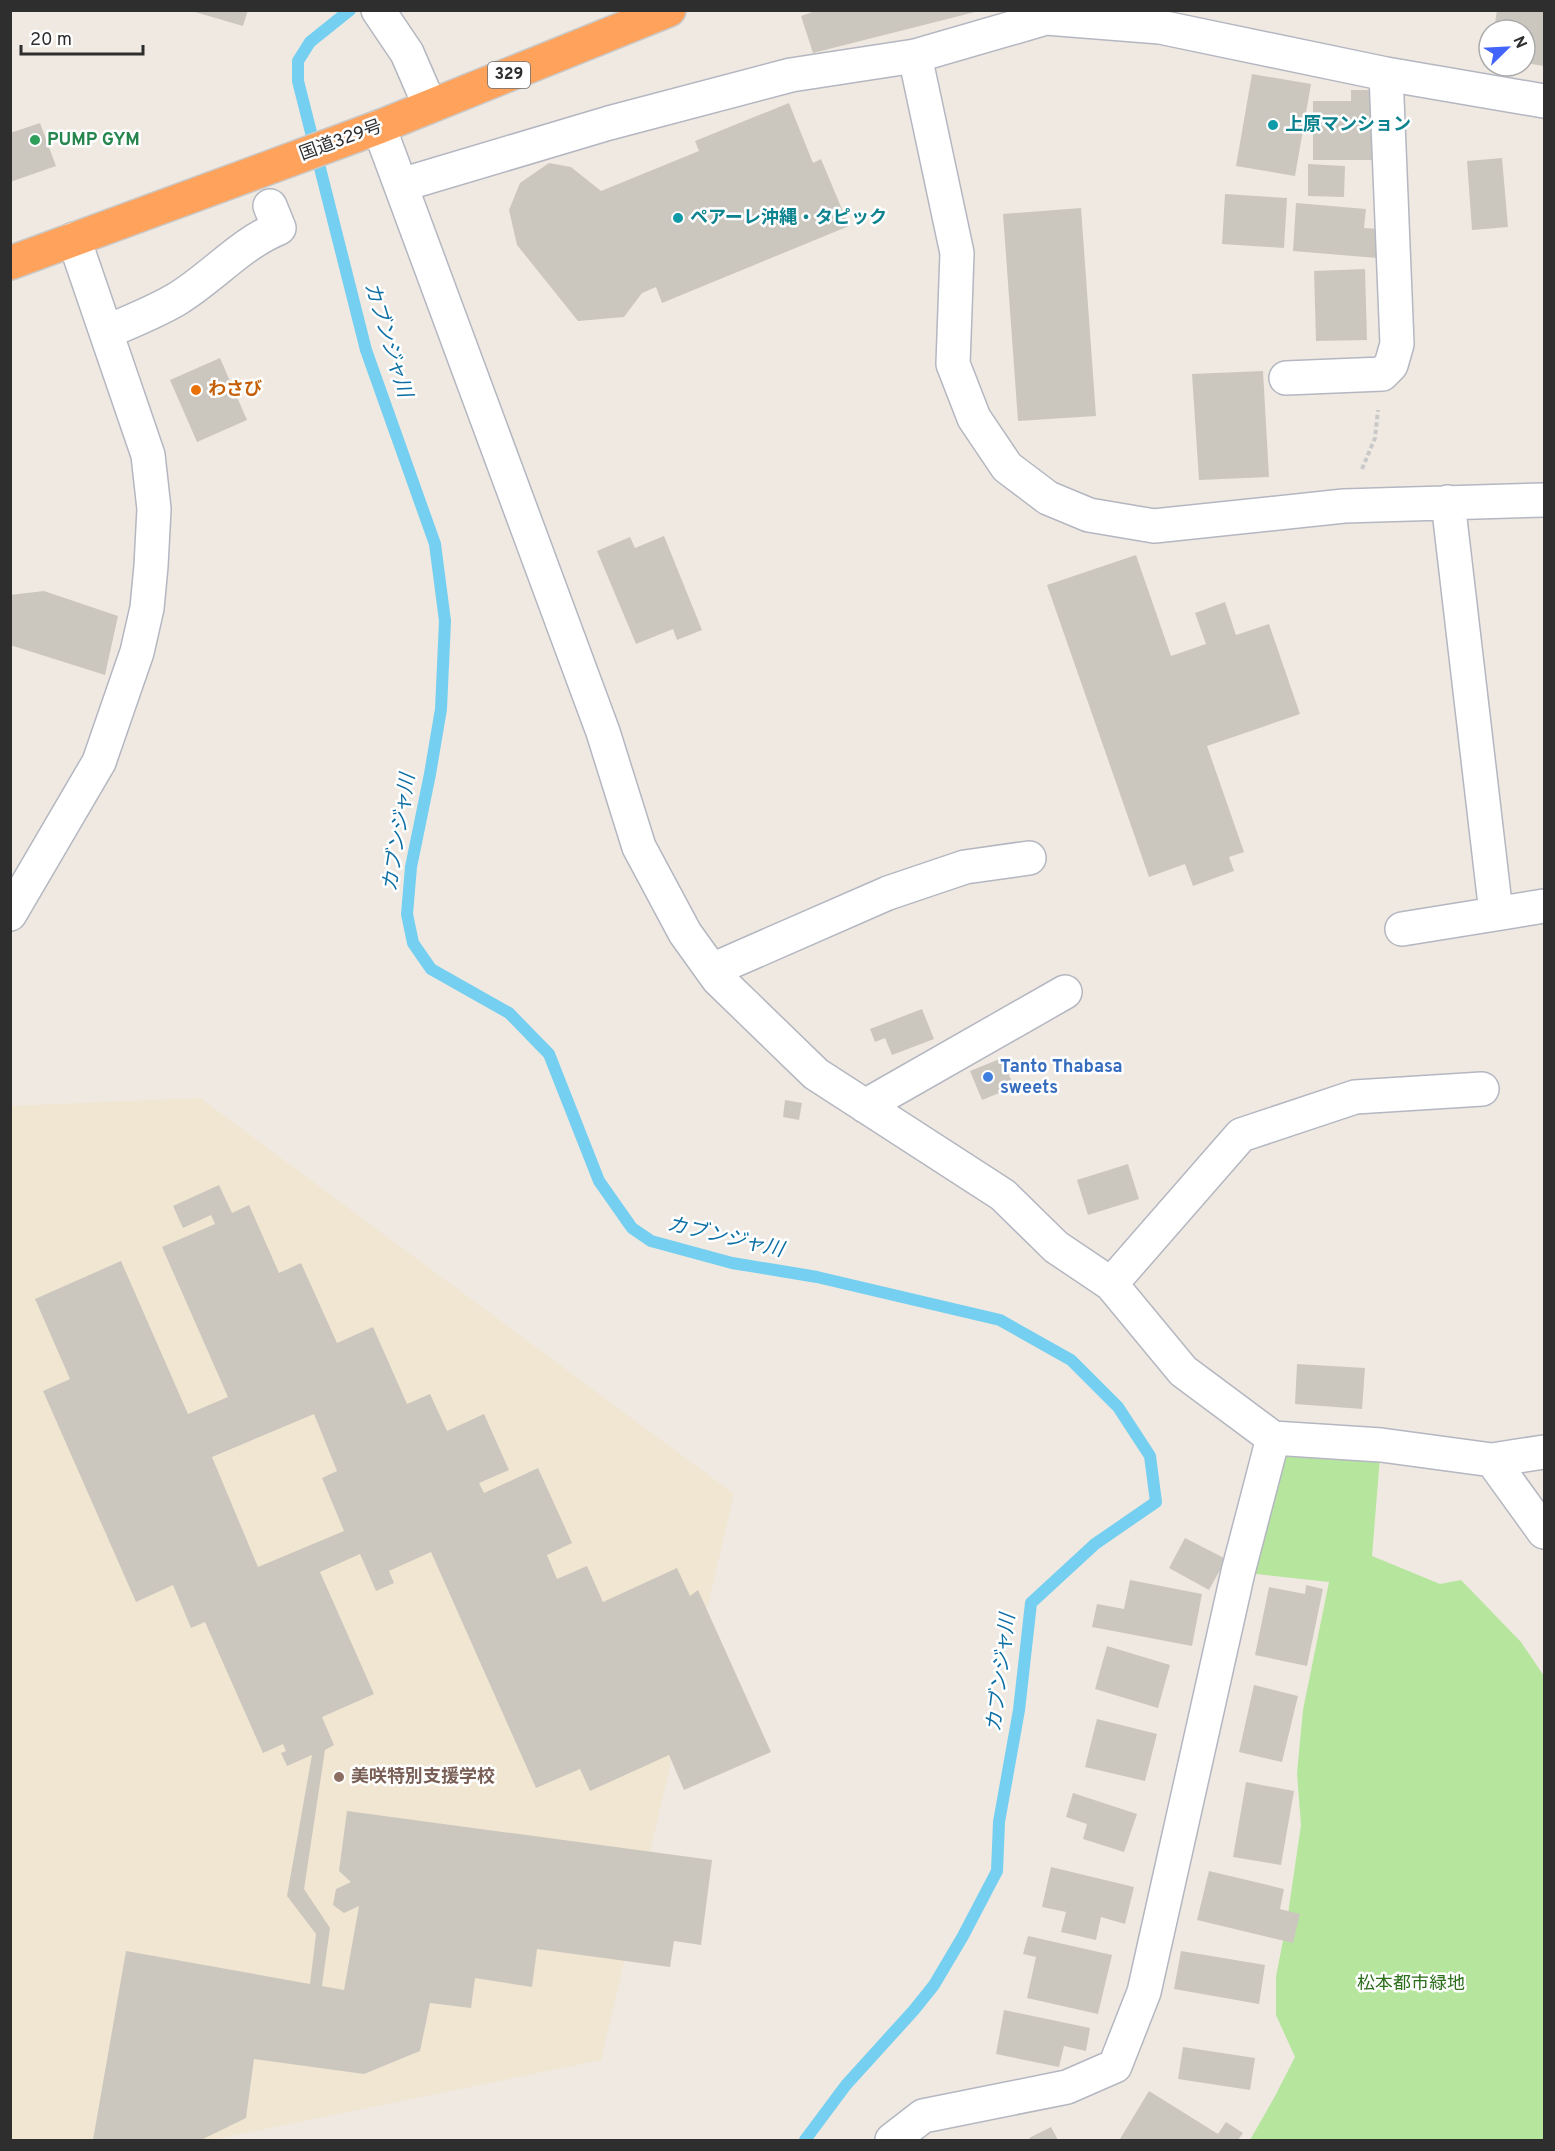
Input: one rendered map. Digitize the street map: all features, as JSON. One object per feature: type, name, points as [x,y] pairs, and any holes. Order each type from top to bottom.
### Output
[{"type":"highway","name":"国道329号","points":[[10,263],[379,127],[669,10]]},
{"type":"street","points":[[401,185],[609,123],[791,75],[915,56],[1044,14],[1160,27],[1386,74],[1545,101]]},
{"type":"street","points":[[383,19],[406,53],[430,106]]},
{"type":"street","points":[[915,56],[957,253],[953,364],[974,418],[1007,467],[1048,498],[1089,515],[1154,526],[1344,506],[1545,500]]},
{"type":"street","points":[[1286,378],[1382,374],[1391,365],[1397,344],[1386,74]]},
{"type":"street","points":[[379,127],[603,732],[639,847],[685,933],[718,979],[816,1074],[1003,1195],[1056,1247],[1111,1284],[1183,1371],[1273,1438],[1381,1445],[1492,1460],[1545,1452]]},
{"type":"street","points":[[106,332],[134,321],[177,299],[240,249],[260,236],[279,228],[270,206]]},
{"type":"street","points":[[10,914],[99,762],[136,652],[147,608],[154,509],[148,455],[74,239]]},
{"type":"street","points":[[1448,502],[1496,914]]},
{"type":"street","points":[[712,970],[888,892],[965,867],[1029,858]]},
{"type":"street","points":[[1402,929],[1545,906]]},
{"type":"street","points":[[865,1106],[1065,992]]},
{"type":"street","points":[[1111,1284],[1241,1135],[1355,1097],[1482,1089]]},
{"type":"street","points":[[892,2140],[923,2116],[1067,2087],[1115,2066],[1144,1992],[1238,1572],[1273,1438]]},
{"type":"street","points":[[1492,1460],[1545,1532]]},
{"type":"path","points":[[1362,468],[1375,438],[1382,374]]},
{"type":"shaded area","name":"美咲特別支援学校","points":[[200,1098],[734,1494],[601,2060],[211,2140],[11,2140],[10,1106]]},
{"type":"green space","name":"松本都市緑地","points":[[1273,1438],[1381,1445],[1372,1556],[1440,1584],[1461,1580],[1521,1642],[1544,1676],[1544,2140],[1250,2140],[1295,2057],[1276,2015],[1276,1977],[1301,1825],[1297,1773],[1303,1710],[1329,1582],[1238,1572]]},
{"type":"building","points":[[188,10],[248,10],[243,26]]},
{"type":"building","points":[[818,10],[979,11],[813,53],[801,16]]},
{"type":"building","points":[[1497,10],[1544,10],[1544,66],[1537,65],[1537,18],[1496,18]]},
{"type":"building","name":"上原マンション","points":[[1252,74],[1311,84],[1295,176],[1236,166]]},
{"type":"building","points":[[1351,90],[1380,90],[1381,160],[1313,160],[1313,101],[1351,101]]},
{"type":"building","name":"ペアーレ沖縄・タピック","points":[[789,103],[813,163],[821,159],[849,226],[662,303],[656,287],[642,293],[624,317],[578,321],[517,245],[509,210],[520,183],[549,163],[571,167],[601,191],[699,151],[695,141]]},
{"type":"building","points":[[40,123],[56,166],[10,182],[10,133]]},
{"type":"building","points":[[1502,158],[1508,227],[1472,230],[1467,161]]},
{"type":"building","points":[[1308,164],[1345,166],[1344,197],[1308,196]]},
{"type":"building","points":[[1225,194],[1287,198],[1284,248],[1222,244]]},
{"type":"building","points":[[1296,203],[1366,209],[1364,228],[1379,229],[1377,258],[1293,251]]},
{"type":"building","points":[[1081,208],[1096,416],[1018,421],[1003,214]]},
{"type":"building","points":[[1365,269],[1367,340],[1316,341],[1314,271]]},
{"type":"building","points":[[220,358],[247,420],[197,442],[170,380]]},
{"type":"building","points":[[1263,371],[1269,477],[1199,480],[1192,374]]},
{"type":"building","points":[[664,536],[702,630],[677,640],[673,629],[636,644],[597,551],[630,537],[635,548]]},
{"type":"building","points":[[1136,555],[1171,656],[1206,644],[1195,613],[1225,602],[1236,635],[1269,624],[1300,714],[1207,746],[1244,852],[1229,857],[1234,871],[1193,886],[1185,864],[1149,877],[1047,585]]},
{"type":"building","points":[[44,591],[118,616],[105,675],[10,645],[10,595]]},
{"type":"building","points":[[922,1009],[934,1039],[892,1055],[885,1038],[875,1042],[870,1029]]},
{"type":"building","points":[[1002,1058],[1014,1087],[982,1100],[970,1071]]},
{"type":"building","points":[[785,1100],[802,1103],[799,1120],[783,1117]]},
{"type":"building","points":[[1128,1164],[1139,1199],[1088,1215],[1077,1180]]},
{"type":"building","points":[[219,1185],[232,1213],[249,1205],[279,1273],[301,1263],[337,1343],[373,1327],[407,1404],[430,1394],[447,1431],[484,1414],[509,1470],[479,1483],[484,1493],[538,1468],[572,1543],[547,1555],[557,1579],[587,1566],[603,1602],[677,1568],[690,1596],[698,1590],[771,1752],[684,1790],[669,1755],[590,1791],[580,1769],[536,1788],[431,1552],[389,1571],[394,1583],[376,1591],[360,1554],[320,1572],[374,1694],[322,1717],[334,1745],[325,1750],[304,1889],[330,1928],[322,1986],[344,1990],[359,1906],[344,1913],[333,1905],[336,1889],[351,1882],[339,1871],[347,1811],[712,1860],[701,1945],[674,1941],[670,1967],[537,1949],[532,1987],[475,1978],[471,2008],[430,2003],[420,2051],[364,2074],[254,2059],[246,2118],[201,2140],[93,2140],[126,1951],[310,1984],[316,1934],[287,1896],[312,1755],[287,1766],[281,1753],[286,1751],[283,1744],[263,1753],[205,1622],[191,1628],[173,1585],[136,1602],[43,1391],[70,1379],[35,1299],[121,1261],[188,1414],[228,1397],[162,1247],[215,1224],[211,1215],[183,1228],[173,1206]],"holes":[[[314,1414],[337,1471],[322,1478],[344,1531],[258,1567],[212,1457]]]},
{"type":"building","points":[[1297,1364],[1365,1368],[1362,1409],[1295,1404]]},
{"type":"building","points":[[1185,1538],[1226,1559],[1209,1590],[1169,1568]]},
{"type":"building","points":[[1130,1580],[1202,1594],[1192,1646],[1092,1627],[1097,1604],[1124,1609]]},
{"type":"building","points":[[1306,1585],[1323,1589],[1307,1666],[1255,1655],[1269,1587],[1305,1594]]},
{"type":"building","points":[[1107,1646],[1170,1665],[1158,1708],[1095,1689]]},
{"type":"building","points":[[1254,1685],[1298,1696],[1282,1762],[1239,1752]]},
{"type":"building","points":[[1097,1719],[1157,1734],[1145,1781],[1085,1767]]},
{"type":"building","points":[[1246,1782],[1294,1791],[1281,1865],[1233,1857]]},
{"type":"building","points":[[1073,1793],[1137,1814],[1124,1852],[1083,1839],[1087,1824],[1066,1817]]},
{"type":"building","points":[[1051,1867],[1134,1887],[1125,1924],[1101,1917],[1096,1940],[1061,1932],[1066,1912],[1042,1907]]},
{"type":"building","points":[[1209,1871],[1284,1889],[1280,1909],[1300,1914],[1293,1943],[1197,1920]]},
{"type":"building","points":[[1028,1936],[1112,1955],[1098,2014],[1027,1998],[1036,1957],[1023,1954]]},
{"type":"building","points":[[1181,1951],[1265,1965],[1259,2004],[1174,1989]]},
{"type":"building","points":[[1004,2010],[1090,2028],[1086,2051],[1064,2046],[1059,2067],[996,2054]]},
{"type":"building","points":[[1183,2047],[1255,2058],[1250,2090],[1178,2079]]},
{"type":"building","points":[[1149,2091],[1218,2134],[1226,2122],[1243,2133],[1238,2140],[1120,2139]]},
{"type":"building","points":[[1051,2127],[1058,2140],[1030,2140],[1029,2138]]},
{"type":"waterway","name":"カブンジャ川","points":[[350,10],[310,42],[298,61],[298,81],[366,350],[435,544],[445,621],[441,709],[411,867],[407,914],[413,943],[431,969],[509,1013],[549,1054],[599,1181],[632,1228],[651,1241],[732,1263],[817,1277],[1000,1320],[1071,1360],[1118,1407],[1150,1456],[1156,1502],[1095,1544],[1031,1603],[1019,1710],[999,1822],[997,1871],[934,1985],[846,2085],[805,2140]]},
{"type":"place","name":"上原マンション","points":[[1273,125]]},
{"type":"place","name":"PUMP GYM","points":[[35,140]]},
{"type":"place","name":"ペアーレ沖縄・タピック","points":[[678,218]]},
{"type":"place","name":"わさび","points":[[196,390]]},
{"type":"place","name":"Tanto Thabasa sweets","points":[[988,1077]]},
{"type":"place","name":"美咲特別支援学校","points":[[339,1777]]}]
